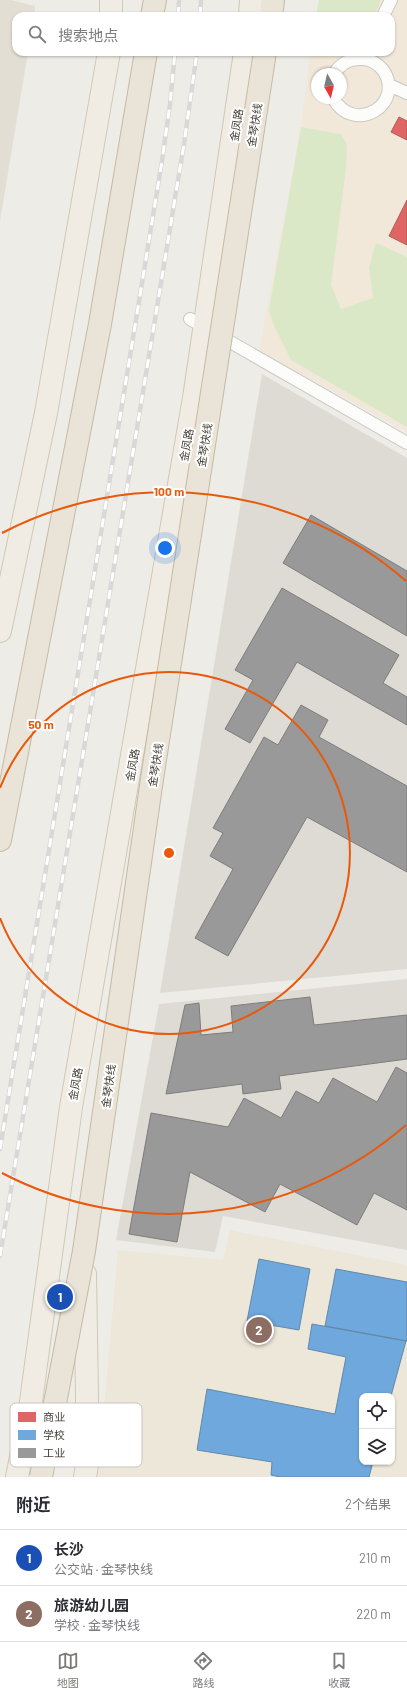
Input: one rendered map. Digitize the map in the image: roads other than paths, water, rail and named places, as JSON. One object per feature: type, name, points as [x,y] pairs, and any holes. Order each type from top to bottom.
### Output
[{"type":"highway","points":[[153,12],[155,0]]},
{"type":"highway","points":[[272,12],[274,0]]},
{"type":"highway","points":[[0,840],[100,324],[145,56]]},
{"type":"highway","name":"金琴快线","points":[[55,1403],[84,1251],[151,787],[264,56]]},
{"type":"highway","name":"金琴快线","points":[[41,1477],[43,1467]]},
{"type":"main road","points":[[111,0],[111,12]]},
{"type":"main road","points":[[250,12],[251,0]]},
{"type":"main road","points":[[0,631],[46,413],[108,56]]},
{"type":"main road","name":"金凤路","points":[[31,1403],[71,1107],[126,796],[198,323],[244,56]]},
{"type":"main road","points":[[84,1251],[87,1403]]},
{"type":"main road","name":"金凤路","points":[[17,1477],[19,1467]]},
{"type":"main road","points":[[85,1477],[87,1467]]},
{"type":"lane","points":[[385,12],[391,0]]},
{"type":"lane","points":[[338,68],[345,62],[363,56]]},
{"type":"lane","points":[[336,104],[346,112],[356,116],[366,115],[376,111],[384,104],[388,95],[389,85],[386,76],[381,68],[367,56]]},
{"type":"lane","points":[[389,85],[407,93]]},
{"type":"lane","points":[[198,323],[407,443]]},
{"type":"railway","points":[[178,12],[179,0]]},
{"type":"railway","points":[[200,12],[201,0]]},
{"type":"railway","points":[[0,1149],[162,161],[175,56]]},
{"type":"railway","points":[[0,1256],[184,144],[196,56]]},
{"type":"place","name":"长沙","points":[[60,1297]]},
{"type":"place","name":"旅游幼儿园","points":[[259,1330]]}]
